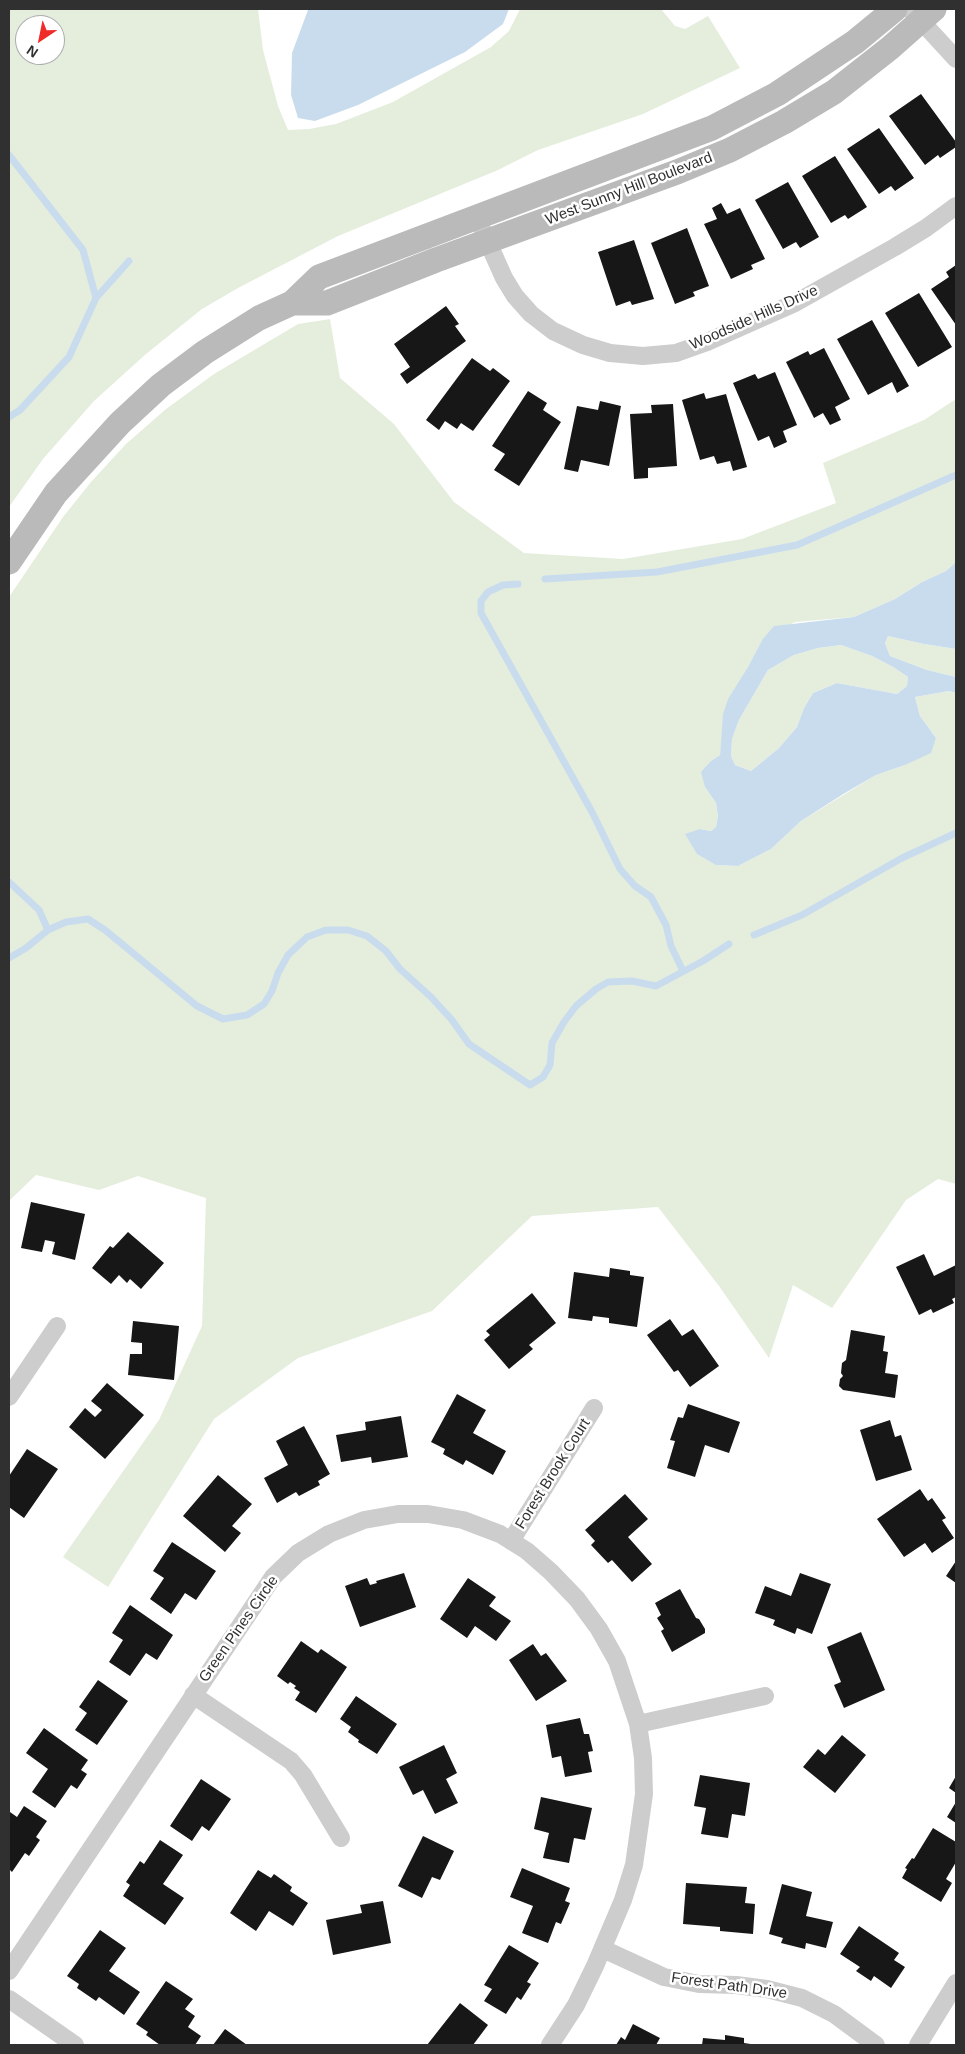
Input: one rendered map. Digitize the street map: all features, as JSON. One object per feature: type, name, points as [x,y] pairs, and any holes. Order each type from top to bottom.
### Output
[{"type":"street","name":"West Sunny Hill Boulevard","points":[[9,562],[56,493],[120,423],[161,385],[205,352],[259,318],[292,303],[319,277],[712,128],[777,94],[855,42],[895,9]]},
{"type":"street","name":"West Sunny Hill Boulevard","points":[[292,303],[327,303],[677,172],[730,150],[784,122],[834,92],[922,13]]},
{"type":"street","points":[[922,13],[956,59]]},
{"type":"street","name":"Woodside Hills Drive","points":[[478,217],[487,242],[504,278],[531,314],[553,331],[582,345],[610,353],[643,356],[676,353],[707,342],[788,306],[895,247],[926,228],[956,206]]},
{"type":"street","points":[[9,1397],[57,1326]]},
{"type":"street","name":"Forest Brook Court","points":[[511,1541],[594,1408]]},
{"type":"street","name":"Green Pines Circle","points":[[9,1971],[273,1577],[298,1552],[329,1534],[364,1520],[398,1514],[428,1514],[463,1520],[511,1541],[551,1572],[577,1599],[599,1629],[617,1661],[638,1724],[643,1758],[644,1794],[634,1865],[623,1900],[603,1950],[576,2005],[550,2045]]},
{"type":"street","points":[[193,1695],[291,1761],[303,1775],[341,1838]]},
{"type":"street","points":[[638,1724],[765,1696]]},
{"type":"street","name":"Forest Path Drive","points":[[603,1950],[664,1977],[699,1984],[736,1985],[768,1989],[802,1998],[834,2014],[876,2045]]},
{"type":"street","points":[[918,2045],[956,1983]]},
{"type":"street","points":[[9,1998],[75,2045]]},
{"type":"green space","points":[[9,9],[258,9],[263,50],[278,106],[288,130],[309,129],[336,124],[393,102],[491,47],[509,31],[520,9],[661,9],[675,26],[685,29],[708,16],[740,68],[643,114],[538,150],[498,170],[338,236],[238,288],[202,309],[146,354],[94,401],[43,459],[9,507]]},
{"type":"green space","points":[[330,319],[340,378],[394,424],[454,502],[524,553],[623,559],[742,539],[836,503],[823,463],[924,420],[956,399],[956,562],[946,571],[922,582],[895,599],[854,617],[795,622],[762,640],[748,667],[722,738],[720,755],[711,761],[705,787],[716,803],[718,816],[716,827],[711,831],[700,829],[716,865],[738,866],[771,849],[801,821],[876,775],[905,765],[936,738],[920,716],[915,697],[949,691],[956,693],[956,1184],[938,1179],[906,1200],[832,1308],[793,1285],[769,1358],[719,1286],[658,1207],[532,1216],[432,1311],[298,1358],[214,1419],[108,1587],[63,1557],[159,1420],[202,1326],[206,1198],[138,1176],[99,1190],[36,1175],[9,1201],[9,597],[63,517],[91,482],[126,444],[166,409],[214,374],[298,324]]},
{"type":"green space","points":[[888,636],[956,649],[956,677],[927,670],[890,656],[885,643]]},
{"type":"green space","points":[[841,645],[872,656],[893,667],[908,677],[907,686],[897,694],[837,683],[813,693],[804,708],[797,727],[779,748],[751,771],[735,765],[731,756],[732,739],[739,720],[768,670],[794,655],[818,648]]},
{"type":"water","points":[[310,9],[509,9],[503,24],[465,52],[358,105],[315,121],[298,118],[291,95],[292,53]]},
{"type":"water","points":[[956,562],[956,649],[888,636],[885,643],[890,656],[927,670],[956,677],[956,693],[949,691],[915,697],[920,716],[936,738],[931,753],[876,775],[845,793],[801,821],[771,849],[738,866],[716,865],[697,854],[685,834],[700,829],[711,831],[716,827],[718,816],[716,803],[705,787],[701,772],[711,761],[720,755],[723,714],[728,699],[762,640],[774,626],[854,617],[895,599],[922,582],[946,571]],"holes":[[[841,645],[872,656],[908,677],[907,686],[897,694],[837,683],[813,693],[804,708],[797,727],[779,748],[751,771],[735,765],[731,756],[732,739],[739,720],[768,670],[794,655],[818,648]]]},
{"type":"building","points":[[921,94],[956,142],[956,147],[940,158],[938,155],[925,165],[889,116]]},
{"type":"building","points":[[879,128],[914,178],[895,191],[891,186],[879,194],[847,149]]},
{"type":"building","points":[[835,156],[867,207],[848,219],[845,215],[831,223],[802,176]]},
{"type":"building","points":[[788,182],[819,237],[800,248],[796,242],[783,249],[755,200]]},
{"type":"building","points":[[721,203],[727,214],[740,208],[765,259],[751,265],[753,269],[731,279],[704,224],[717,219],[712,208]]},
{"type":"building","points":[[687,228],[709,286],[693,292],[695,296],[675,304],[651,243]]},
{"type":"building","points":[[634,240],[654,299],[632,305],[630,301],[616,306],[598,252]]},
{"type":"building","points":[[956,265],[956,325],[931,289],[949,277],[946,272]]},
{"type":"building","points":[[919,293],[952,347],[918,367],[885,313]]},
{"type":"building","points":[[446,306],[459,324],[455,326],[466,341],[407,384],[400,374],[410,367],[394,344]]},
{"type":"building","points":[[872,320],[909,386],[897,393],[892,382],[868,395],[837,339]]},
{"type":"building","points":[[824,348],[850,399],[835,407],[841,420],[830,425],[823,413],[814,418],[786,362],[808,351],[810,355]]},
{"type":"building","points":[[472,358],[490,371],[493,368],[510,381],[473,431],[461,423],[457,429],[445,421],[439,430],[426,420]]},
{"type":"building","points":[[775,372],[797,425],[783,431],[787,442],[774,448],[769,436],[758,441],[733,383],[755,374],[758,379]]},
{"type":"building","points":[[528,391],[547,403],[543,410],[561,422],[519,486],[494,470],[505,454],[492,446]]},
{"type":"building","points":[[704,393],[706,399],[726,394],[747,467],[733,471],[730,461],[717,464],[714,456],[700,460],[682,400]]},
{"type":"building","points":[[600,401],[621,406],[609,466],[581,460],[578,472],[564,469],[577,406],[598,410]]},
{"type":"building","points":[[673,404],[677,466],[648,468],[648,478],[634,479],[630,414],[652,413],[651,405]]},
{"type":"building","points":[[31,1202],[85,1214],[75,1260],[52,1254],[55,1242],[45,1240],[42,1252],[21,1248]]},
{"type":"building","points":[[128,1232],[164,1263],[141,1289],[130,1279],[127,1283],[119,1275],[111,1284],[92,1268],[110,1246],[113,1248]]},
{"type":"building","points":[[924,1254],[934,1276],[956,1265],[956,1297],[952,1299],[954,1303],[933,1313],[931,1309],[919,1315],[896,1267]]},
{"type":"building","points":[[610,1268],[630,1271],[630,1275],[644,1277],[637,1327],[609,1323],[609,1318],[593,1316],[592,1321],[568,1318],[574,1272],[609,1277]]},
{"type":"building","points":[[532,1293],[556,1323],[529,1345],[533,1349],[509,1369],[484,1340],[490,1335],[486,1331]]},
{"type":"building","points":[[670,1319],[682,1336],[693,1329],[719,1366],[690,1387],[678,1370],[674,1372],[647,1335]]},
{"type":"building","points":[[133,1321],[179,1326],[174,1380],[128,1375],[130,1354],[142,1354],[142,1343],[131,1342]]},
{"type":"building","points":[[851,1330],[885,1336],[883,1351],[888,1352],[885,1373],[898,1375],[895,1398],[843,1390],[839,1386],[840,1379],[843,1376],[841,1373],[842,1363],[846,1360]]},
{"type":"building","points":[[107,1383],[144,1415],[105,1459],[69,1427],[85,1408],[95,1417],[102,1410],[91,1401]]},
{"type":"building","points":[[457,1394],[486,1410],[473,1433],[506,1451],[493,1475],[466,1460],[463,1465],[443,1454],[445,1449],[431,1442]]},
{"type":"building","points":[[688,1404],[740,1422],[729,1453],[705,1445],[695,1477],[667,1468],[675,1441],[670,1440],[678,1417],[683,1418]]},
{"type":"building","points":[[401,1416],[408,1457],[372,1463],[371,1457],[341,1462],[336,1435],[366,1430],[365,1422]]},
{"type":"building","points":[[890,1420],[895,1437],[901,1435],[912,1470],[876,1481],[860,1430]]},
{"type":"building","points":[[304,1426],[330,1474],[318,1481],[320,1485],[299,1496],[296,1492],[277,1503],[264,1478],[288,1465],[276,1441]]},
{"type":"building","points":[[27,1449],[58,1469],[24,1518],[9,1507],[9,1476]]},
{"type":"building","points":[[218,1475],[252,1504],[232,1526],[241,1533],[225,1552],[183,1516]]},
{"type":"building","points":[[920,1489],[928,1501],[932,1498],[946,1518],[942,1520],[954,1538],[932,1553],[925,1543],[904,1557],[877,1519]]},
{"type":"building","points":[[625,1494],[648,1519],[628,1537],[652,1564],[632,1582],[612,1560],[608,1563],[591,1545],[595,1541],[585,1530]]},
{"type":"building","points":[[172,1542],[216,1571],[196,1600],[185,1593],[171,1614],[150,1599],[164,1578],[153,1571]]},
{"type":"building","points":[[956,1561],[956,1583],[946,1576]]},
{"type":"building","points":[[404,1573],[416,1607],[360,1627],[345,1586],[367,1578],[370,1585],[377,1583],[376,1581]]},
{"type":"building","points":[[800,1573],[831,1584],[812,1634],[797,1628],[795,1634],[773,1625],[775,1620],[755,1613],[765,1586],[791,1596]]},
{"type":"building","points":[[468,1578],[496,1597],[489,1606],[511,1621],[496,1641],[475,1626],[467,1638],[440,1619]]},
{"type":"building","points":[[680,1589],[696,1618],[699,1619],[705,1629],[705,1633],[672,1652],[661,1631],[664,1629],[657,1618],[661,1615],[655,1603]]},
{"type":"building","points":[[130,1605],[173,1635],[157,1660],[146,1653],[130,1676],[109,1662],[123,1640],[112,1633]]},
{"type":"building","points":[[861,1632],[885,1690],[844,1708],[834,1685],[841,1682],[827,1647]]},
{"type":"building","points":[[301,1641],[318,1653],[321,1649],[347,1667],[316,1713],[295,1700],[300,1692],[294,1688],[296,1686],[290,1682],[288,1684],[277,1676]]},
{"type":"building","points":[[533,1644],[541,1656],[546,1653],[567,1681],[536,1701],[509,1660]]},
{"type":"building","points":[[98,1680],[128,1701],[97,1745],[75,1730],[87,1713],[79,1707]]},
{"type":"building","points":[[356,1696],[397,1724],[377,1754],[358,1742],[359,1740],[348,1732],[351,1727],[340,1719]]},
{"type":"building","points":[[580,1718],[584,1734],[589,1734],[593,1751],[588,1752],[592,1772],[565,1777],[561,1756],[552,1758],[546,1725]]},
{"type":"building","points":[[44,1728],[88,1760],[81,1770],[87,1774],[77,1789],[71,1785],[55,1808],[32,1792],[48,1769],[26,1753]]},
{"type":"building","points":[[842,1735],[866,1755],[835,1793],[803,1767],[818,1749],[825,1755]]},
{"type":"building","points":[[444,1745],[457,1773],[446,1779],[458,1803],[435,1814],[423,1790],[413,1795],[399,1767]]},
{"type":"building","points":[[700,1775],[750,1783],[745,1816],[732,1814],[728,1838],[701,1834],[706,1808],[694,1806]]},
{"type":"building","points":[[956,1776],[956,1793],[949,1788]]},
{"type":"building","points":[[201,1779],[231,1799],[209,1831],[202,1826],[192,1841],[170,1826]]},
{"type":"building","points":[[541,1797],[592,1808],[585,1840],[574,1838],[569,1863],[543,1858],[549,1833],[534,1829]]},
{"type":"building","points":[[956,1802],[956,1823],[947,1817]]},
{"type":"building","points":[[24,1806],[47,1821],[36,1837],[40,1840],[29,1856],[25,1853],[12,1872],[9,1869],[9,1814],[10,1812],[17,1817]]},
{"type":"building","points":[[933,1828],[956,1842],[956,1862],[946,1879],[952,1883],[941,1902],[902,1878],[907,1869],[905,1868],[912,1858],[914,1859]]},
{"type":"building","points":[[423,1836],[454,1851],[440,1880],[432,1877],[422,1898],[398,1886]]},
{"type":"building","points":[[160,1840],[183,1855],[163,1884],[184,1898],[165,1925],[123,1896],[130,1885],[126,1882],[140,1861],[144,1864]]},
{"type":"building","points":[[522,1868],[570,1888],[565,1901],[570,1903],[561,1924],[556,1922],[548,1943],[522,1933],[533,1906],[510,1897]]},
{"type":"building","points":[[258,1870],[271,1878],[274,1874],[292,1887],[290,1891],[308,1903],[293,1926],[269,1911],[256,1931],[230,1913]]},
{"type":"building","points":[[686,1883],[747,1887],[745,1903],[755,1904],[753,1934],[720,1931],[720,1927],[683,1924]]},
{"type":"building","points":[[782,1884],[812,1892],[806,1916],[833,1922],[826,1948],[806,1943],[805,1949],[781,1943],[783,1938],[769,1934]]},
{"type":"building","points":[[383,1901],[391,1943],[333,1955],[326,1920],[362,1913],[360,1905]]},
{"type":"building","points":[[859,1926],[899,1953],[894,1960],[905,1967],[891,1988],[874,1976],[871,1981],[856,1971],[860,1967],[840,1954]]},
{"type":"building","points":[[100,1930],[126,1948],[109,1971],[140,1992],[124,2015],[99,1997],[96,2001],[77,1988],[79,1984],[67,1976]]},
{"type":"building","points":[[509,1945],[539,1963],[527,1982],[531,1984],[521,2000],[517,1997],[506,2014],[484,2001],[492,1989],[484,1985]]},
{"type":"building","points":[[166,1981],[193,1999],[185,2009],[195,2016],[188,2027],[201,2036],[195,2045],[160,2045],[146,2035],[148,2032],[136,2024]]},
{"type":"building","points":[[460,2003],[488,2025],[473,2045],[427,2045]]},
{"type":"building","points":[[633,2024],[660,2038],[656,2045],[616,2045],[621,2037],[625,2040]]},
{"type":"building","points":[[225,2029],[247,2045],[213,2045]]},
{"type":"building","points":[[725,2035],[744,2038],[744,2043],[757,2045],[702,2045],[703,2038],[725,2040]]},
{"type":"waterway","points":[[9,155],[83,250],[96,298],[69,357],[20,410],[9,417]]},
{"type":"waterway","points":[[96,298],[129,261]]},
{"type":"waterway","points":[[545,579],[657,572],[797,545],[956,475]]},
{"type":"waterway","points":[[518,584],[503,585],[488,592],[481,601],[481,613],[592,812],[620,869],[635,886],[651,897],[666,925],[671,946],[683,971]]},
{"type":"waterway","points":[[754,935],[802,915],[902,858],[956,833]]},
{"type":"waterway","points":[[9,882],[39,910],[48,930]]},
{"type":"waterway","points":[[9,958],[26,948],[48,930],[66,922],[88,919],[105,930],[197,1006],[223,1019],[247,1015],[264,1004],[288,955],[307,937],[326,930],[348,930],[367,936],[386,951],[400,969],[431,997],[452,1020],[469,1044],[530,1085],[543,1077],[550,1065],[552,1043],[564,1022],[576,1006],[596,989],[608,982],[632,981],[656,986],[703,961],[729,944]]}]
